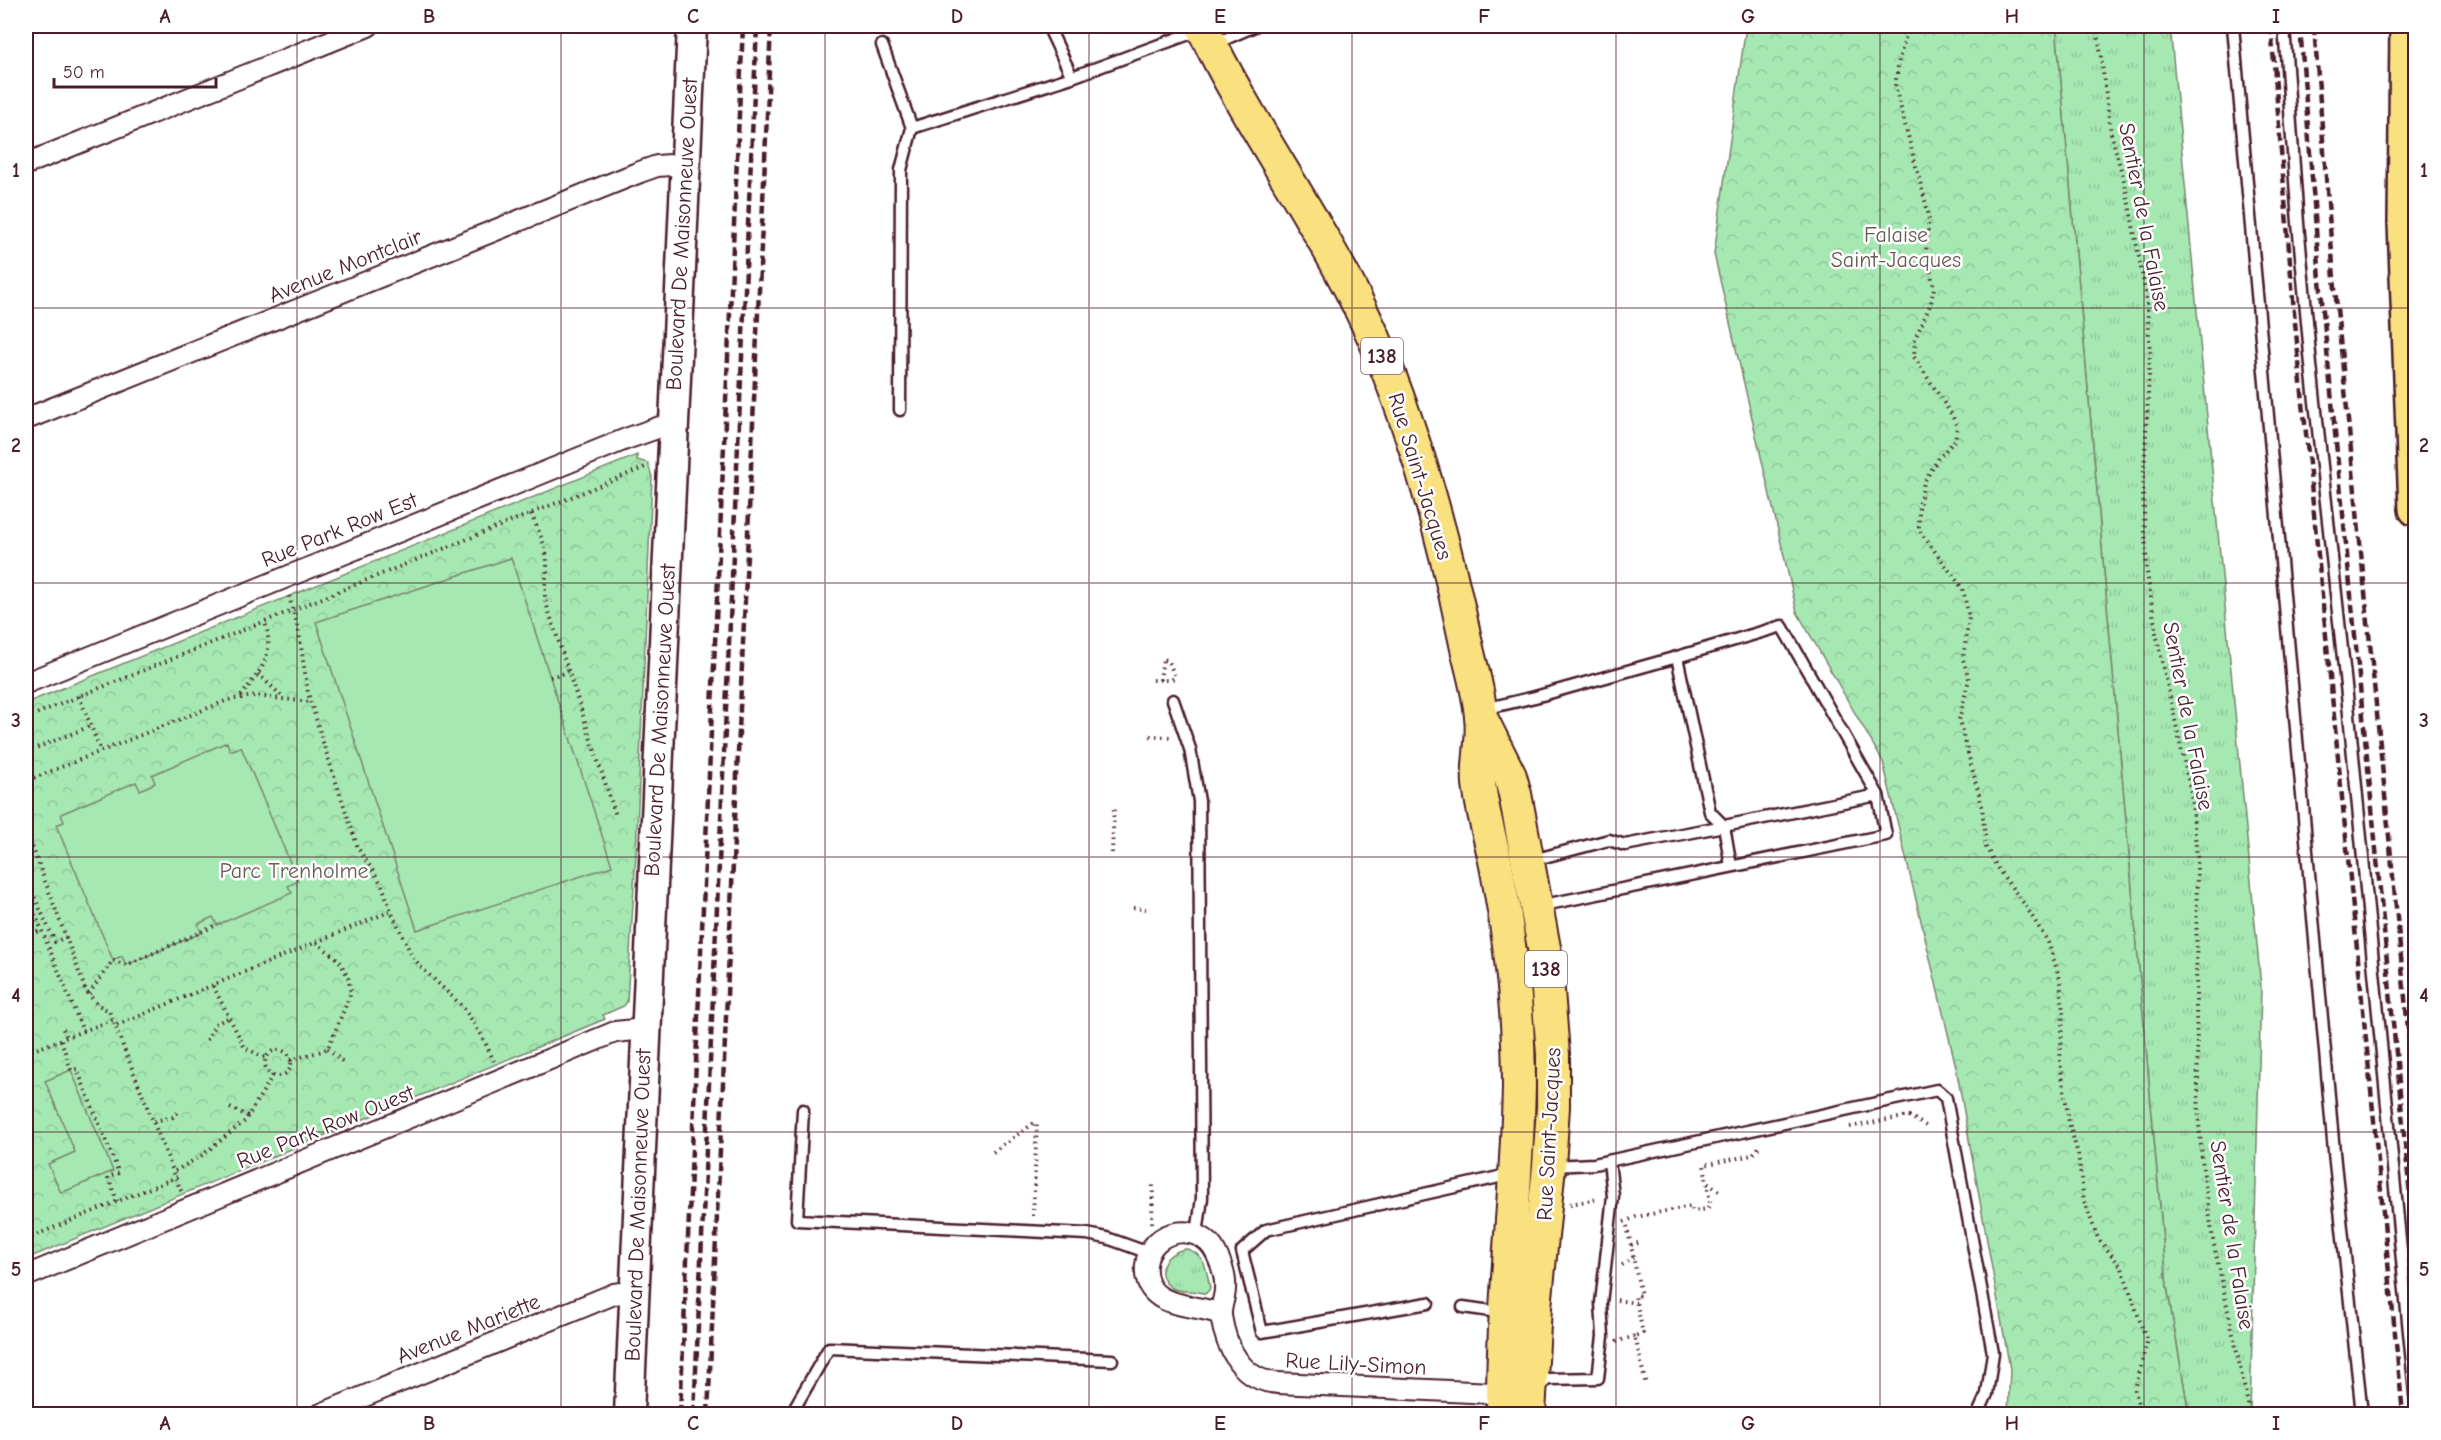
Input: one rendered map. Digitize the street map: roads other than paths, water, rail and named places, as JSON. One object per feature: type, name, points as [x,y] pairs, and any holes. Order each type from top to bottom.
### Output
[{"type":"highway","points":[[2407,26],[2405,234],[2415,509]]},
{"type":"main road","name":"Rue Saint-Jacques","points":[[1206,33],[1240,97],[1330,250],[1362,310],[1382,357],[1417,450],[1437,517],[1481,715],[1510,776],[1511,964],[1519,1083],[1529,1167],[1534,1307],[1516,1404]]},
{"type":"main road","name":"Rue Saint-Jacques","points":[[1512,865],[1536,906],[1545,953],[1552,1036],[1553,1107],[1529,1167],[1506,1313],[1516,1404]]},
{"type":"street","points":[[26,164],[368,26]]},
{"type":"street","name":"Boulevard De Maisonneuve Ouest","points":[[629,1414],[672,426],[692,26]]},
{"type":"street","name":"Avenue Montclair","points":[[26,419],[640,172],[657,166],[684,164]]},
{"type":"street","name":"Rue Park Row Est","points":[[26,683],[633,436],[660,427],[672,426]]},
{"type":"street","name":"Rue Park Row Ouest","points":[[26,1276],[615,1032],[645,1029]]},
{"type":"street","points":[[1176,1232],[1197,1234],[1211,1244],[1221,1268],[1226,1288],[1221,1314],[1168,1302],[1158,1296],[1147,1276],[1146,1264],[1149,1253],[1165,1236],[1176,1232]]},
{"type":"street","name":"Avenue Mariette","points":[[321,1414],[614,1294],[635,1291]]},
{"type":"street","name":"Rue Lily-Simon","points":[[1221,1314],[1238,1362],[1250,1375],[1269,1382],[1516,1404]]},
{"type":"lane","points":[[1049,26],[1072,77]]},
{"type":"lane","points":[[912,128],[1176,41],[1206,33],[1255,26]]},
{"type":"lane","points":[[2233,26],[2335,1163],[2362,1414]]},
{"type":"lane","points":[[2284,26],[2299,235],[2348,704],[2415,1404]]},
{"type":"lane","points":[[882,45],[912,128],[901,170],[900,410]]},
{"type":"lane","points":[[1481,715],[1535,697],[1782,626],[1878,795],[1886,835],[1536,906]]},
{"type":"lane","points":[[1677,657],[1710,812],[1724,826],[1731,866]]},
{"type":"lane","points":[[1174,695],[1190,748],[1199,801],[1202,1198],[1197,1234]]},
{"type":"lane","points":[[1512,865],[1609,840],[1625,844],[1878,795]]},
{"type":"lane","points":[[1428,1304],[1262,1332],[1242,1251],[1266,1230],[1529,1167],[1594,1164],[1937,1090],[1946,1098],[1993,1353],[1987,1394],[1978,1414]]},
{"type":"lane","points":[[803,1110],[797,1220],[1087,1234],[1107,1238],[1149,1253]]},
{"type":"lane","points":[[1516,1404],[1548,1379],[1598,1378],[1603,1336],[1601,1303],[1613,1196],[1609,1161]]},
{"type":"lane","points":[[1463,1307],[1506,1313]]},
{"type":"lane","points":[[791,1414],[829,1348],[1112,1360]]},
{"type":"railway","points":[[680,1414],[743,26]]},
{"type":"railway","points":[[694,1414],[757,26]]},
{"type":"railway","points":[[708,1414],[771,26]]},
{"type":"railway","points":[[2271,26],[2294,312],[2403,1414]]},
{"type":"railway","points":[[2300,26],[2320,280],[2416,1256]]},
{"type":"railway","points":[[2314,26],[2334,278],[2416,1110]]},
{"type":"park label","name":"Falaise Saint-Jacques","points":[[1896,246]]},
{"type":"park label","name":"Parc Trenholme","points":[[294,870]]}]
